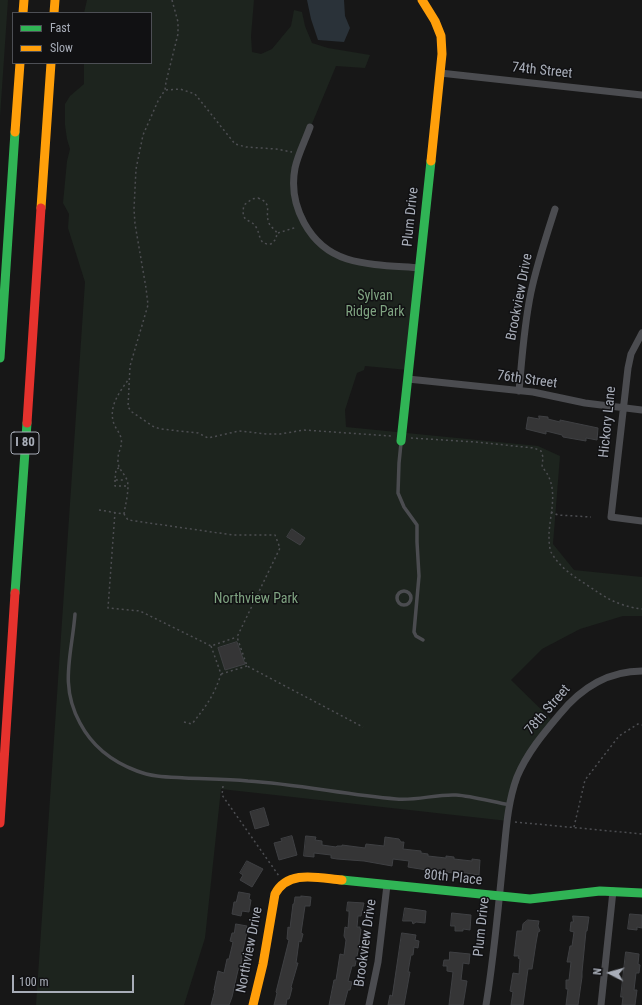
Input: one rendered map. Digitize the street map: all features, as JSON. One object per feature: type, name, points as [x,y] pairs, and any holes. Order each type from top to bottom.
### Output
[{"type":"main road","points":[[23,12],[24,0]]},
{"type":"main road","points":[[54,12],[55,0]]},
{"type":"main road","name":"Plum Drive","points":[[402,439],[442,54],[441,36],[435,21],[422,0]]},
{"type":"main road","points":[[0,358],[20,64]]},
{"type":"main road","name":"I 80","points":[[0,823],[51,64]]},
{"type":"main road","name":"80th Place","points":[[284,882],[296,877],[304,876],[499,897],[536,899],[585,892],[613,891],[642,894]]},
{"type":"main road","name":"Northview Drive","points":[[253,1005],[263,964],[273,901],[278,888],[284,882]]},
{"type":"street","name":"74th Street","points":[[440,73],[642,95]]},
{"type":"street","points":[[310,127],[299,155],[294,179],[294,192],[304,223],[314,237],[322,245],[345,258],[364,262],[420,268]]},
{"type":"street","name":"Brookview Drive","points":[[519,391],[524,335],[531,293],[555,209]]},
{"type":"street","name":"Hickory Lane","points":[[642,333],[631,354],[628,368],[611,517],[642,521]]},
{"type":"street","name":"76th Street","points":[[408,379],[546,394],[585,403],[642,410]]},
{"type":"street","name":"78th Street","points":[[510,805],[518,777],[532,749],[567,706],[582,691],[600,681],[609,677],[642,671]]},
{"type":"street","name":"Plum Drive","points":[[486,1005],[510,805]]},
{"type":"street","name":"Brookview Drive","points":[[369,1005],[378,962],[387,885]]},
{"type":"street","points":[[601,1005],[613,891]]},
{"type":"lane","points":[[402,439],[399,463],[398,493],[404,506],[417,525],[419,576],[414,632],[416,636],[423,640]]},
{"type":"lane","points":[[402,592],[407,592],[410,593],[412,599],[409,604],[402,605],[398,601],[398,596],[402,592]]},
{"type":"lane","points":[[75,614],[68,661],[67,684],[71,703],[80,724],[100,749],[118,762],[138,772],[160,776],[297,786],[396,799],[412,800],[456,795],[510,805]]},
{"type":"path","points":[[172,0],[178,22],[178,34],[165,90],[158,101],[143,135],[136,169],[134,209],[135,224],[148,305],[132,356],[127,402],[128,407],[132,412],[154,427],[198,433],[208,438],[239,432],[280,434],[304,430],[402,439],[475,442],[534,448],[541,451],[543,457],[542,467],[547,472],[552,482],[553,490],[549,542],[550,551],[557,562],[570,574],[610,600],[620,605],[642,609]]},
{"type":"path","points":[[165,90],[180,89],[195,94],[235,144],[246,147],[291,151],[299,155]]},
{"type":"path","points":[[254,198],[263,200],[268,209],[269,224],[277,233],[274,243],[263,243],[255,226],[247,220],[244,214],[244,207],[247,202],[254,198]]},
{"type":"path","points":[[277,233],[297,227],[304,223]]},
{"type":"path","points":[[129,379],[115,400],[112,411],[114,423],[121,437],[121,447],[118,459],[119,468],[127,480],[128,486],[124,514],[128,520],[226,534],[275,535],[280,548],[237,637],[247,666],[363,727]]},
{"type":"path","points":[[119,468],[116,469],[115,486],[128,486]]},
{"type":"path","points":[[115,480],[123,480]]},
{"type":"path","points":[[99,510],[124,514]]},
{"type":"path","points":[[115,512],[108,608],[140,611],[211,646],[221,674],[215,692],[206,707],[192,724],[184,722]]},
{"type":"path","points":[[551,512],[558,515],[591,517]]},
{"type":"path","points":[[211,646],[237,637]]},
{"type":"path","points":[[221,674],[247,666]]},
{"type":"path","points":[[574,827],[585,780],[619,736],[638,724],[642,725]]},
{"type":"path","points":[[223,780],[222,796],[284,882]]},
{"type":"path","points":[[508,821],[642,834]]},
{"type":"green space","points":[[0,0],[8,0],[0,117]]},
{"type":"green space","name":"Northview Park","points":[[87,0],[254,0],[251,36],[252,52],[261,54],[272,49],[291,26],[294,10],[302,12],[305,26],[312,43],[328,48],[370,55],[365,68],[336,66],[299,155],[294,192],[314,237],[345,258],[420,268],[408,370],[365,366],[364,370],[357,373],[345,410],[346,427],[538,446],[560,456],[553,544],[574,570],[642,577],[642,616],[623,616],[580,629],[542,649],[511,680],[554,722],[524,763],[508,821],[221,789],[205,938],[184,1005],[36,1005],[85,282],[68,228],[69,214],[63,203],[67,161],[70,149],[65,125],[65,104],[70,96],[84,84],[84,64],[152,64],[152,12],[84,12]]},
{"type":"shaded area","points":[[307,0],[344,0],[345,16],[350,28],[344,42],[318,40]]},
{"type":"building","points":[[539,416],[548,417],[548,419],[560,422],[560,420],[598,428],[597,440],[586,438],[586,441],[563,437],[562,435],[546,431],[546,434],[526,429],[528,417],[539,419]]},
{"type":"building","points":[[292,529],[305,538],[300,545],[287,537]]},
{"type":"building","points":[[237,642],[245,664],[225,670],[218,648]]},
{"type":"building","points":[[264,808],[269,825],[255,829],[250,812]]},
{"type":"building","points":[[292,836],[297,855],[279,860],[274,843]]},
{"type":"building","points":[[306,836],[316,837],[315,840],[322,841],[322,845],[336,847],[342,845],[365,848],[366,844],[384,846],[385,837],[399,839],[401,842],[404,842],[403,849],[421,851],[421,853],[428,854],[428,856],[446,858],[446,856],[454,857],[454,859],[472,861],[472,859],[480,860],[479,875],[408,867],[409,861],[393,859],[392,866],[364,861],[331,858],[331,855],[314,853],[314,857],[304,856]]},
{"type":"building","points":[[247,861],[263,869],[252,887],[240,880],[243,875],[240,873]]},
{"type":"building","points":[[239,892],[250,894],[249,899],[251,900],[249,912],[242,911],[241,916],[232,914],[234,902],[236,902]]},
{"type":"building","points":[[295,897],[311,897],[310,906],[305,906],[301,933],[303,934],[301,942],[299,941],[296,963],[298,963],[291,987],[292,988],[286,1005],[274,1005],[289,940],[287,939],[288,927],[290,928],[293,904]]},
{"type":"building","points":[[348,902],[364,903],[361,916],[358,916],[357,927],[360,927],[361,929],[358,951],[355,966],[352,966],[348,981],[352,982],[344,1005],[329,1005],[334,980],[336,980],[340,954],[344,955],[346,940],[344,936],[345,927],[348,928],[349,915],[349,911],[347,911]]},
{"type":"building","points":[[405,908],[426,911],[425,923],[416,922],[413,924],[412,921],[403,921]]},
{"type":"building","points":[[452,913],[471,915],[470,930],[463,929],[463,931],[455,931],[455,926],[451,926]]},
{"type":"building","points":[[630,914],[642,915],[642,928],[637,927],[637,930],[628,929]]},
{"type":"building","points":[[573,916],[589,917],[586,931],[578,1005],[566,1005],[568,989],[566,989],[566,980],[569,980],[571,962],[567,962],[570,946],[572,946],[574,932],[570,931]]},
{"type":"building","points":[[528,920],[539,921],[538,926],[540,931],[538,932],[532,969],[528,969],[523,1005],[511,1005],[513,992],[510,991],[513,973],[519,974],[520,959],[518,958],[519,956],[514,956],[517,931],[522,931],[523,924]]},
{"type":"building","points":[[236,924],[247,926],[245,932],[247,932],[240,970],[238,970],[232,997],[229,1005],[211,1005],[218,971],[224,973],[227,959],[229,959],[233,942],[230,941]]},
{"type":"building","points":[[402,933],[416,935],[415,940],[419,941],[418,948],[414,947],[413,955],[411,955],[408,972],[410,972],[404,1005],[388,1005],[390,995],[392,996]]},
{"type":"building","points":[[450,952],[470,954],[469,964],[463,963],[461,980],[467,981],[463,1005],[449,1005],[453,972],[447,971],[447,966],[443,966],[444,960],[449,960]]},
{"type":"building","points":[[626,952],[639,954],[639,973],[636,973],[634,990],[637,990],[635,1005],[622,1005],[623,997],[621,997]]},
{"type":"traffic: fast","points":[[0,358],[15,132]]},
{"type":"traffic: fast","points":[[401,441],[431,161]]},
{"type":"traffic: fast","points":[[15,593],[27,423]]},
{"type":"traffic: fast","points":[[342,880],[530,899],[600,891],[642,893]]},
{"type":"traffic: slow","points":[[23,12],[24,0]]},
{"type":"traffic: slow","points":[[54,12],[55,0]]},
{"type":"traffic: slow","points":[[422,0],[435,21],[441,36],[442,54],[431,161]]},
{"type":"traffic: slow","points":[[15,132],[20,64]]},
{"type":"traffic: slow","points":[[41,208],[51,64]]},
{"type":"traffic: slow","points":[[253,1005],[263,964],[275,894],[281,886],[296,878],[314,877],[342,880]]},
{"type":"traffic: jam","points":[[27,423],[41,208]]},
{"type":"traffic: jam","points":[[0,823],[15,593]]},
{"type":"park label","name":"Sylvan Ridge Park","points":[[375,304]]}]
